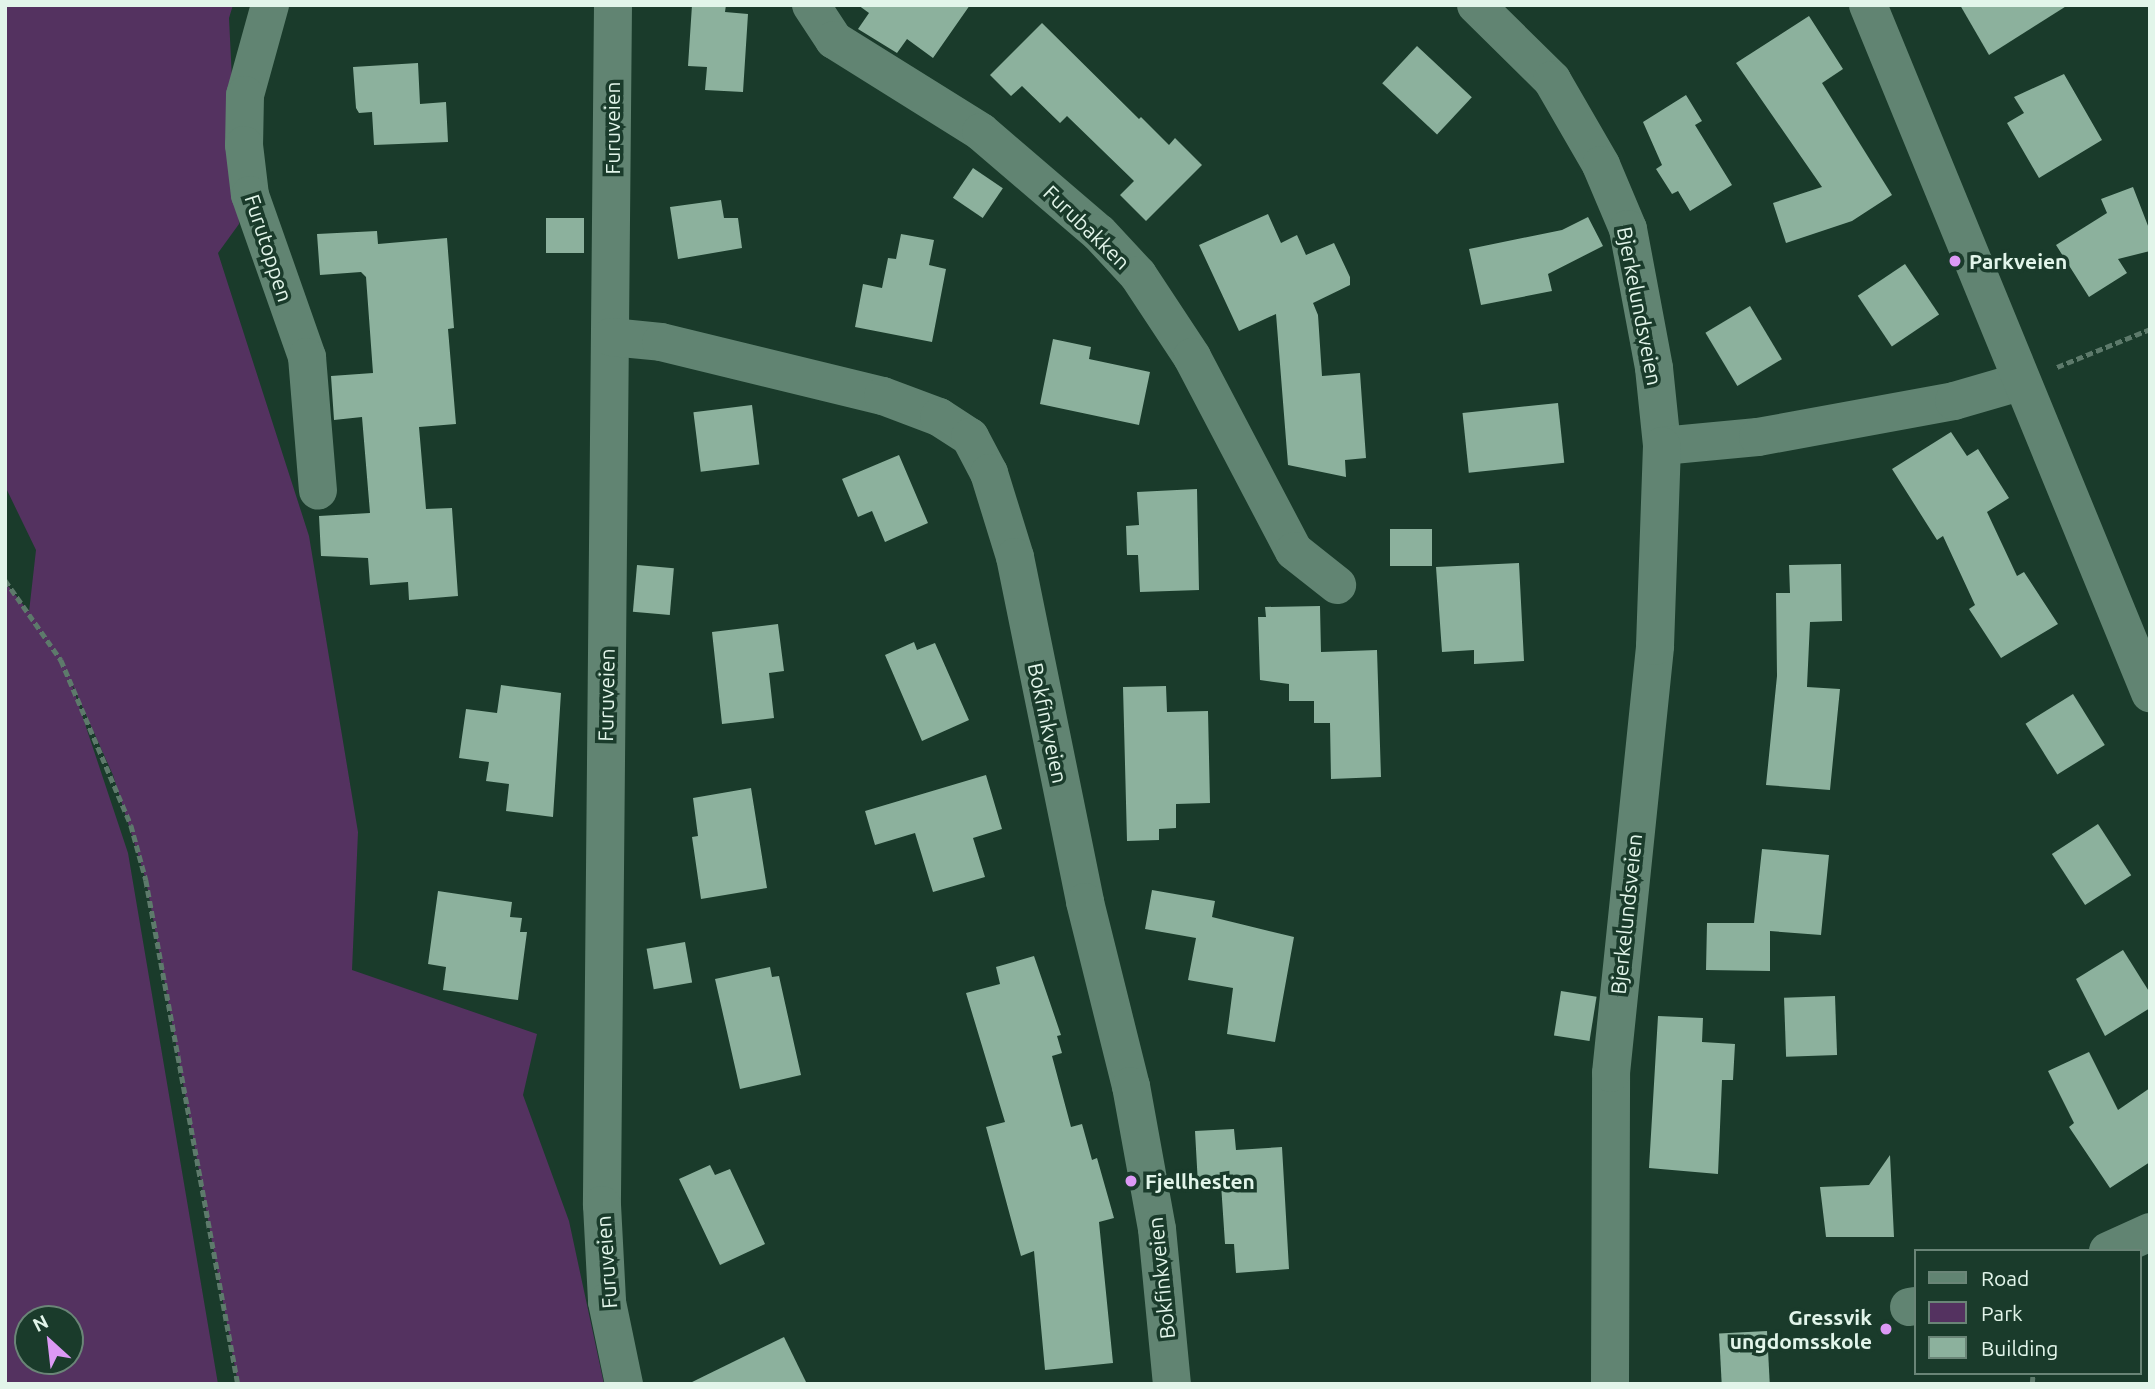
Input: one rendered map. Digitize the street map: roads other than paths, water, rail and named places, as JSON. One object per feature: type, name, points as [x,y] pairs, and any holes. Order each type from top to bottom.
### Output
[{"type":"street","name":"Furutoppen","points":[[270,5],[245,95],[244,145],[267,294],[307,357],[318,491]]},
{"type":"street","name":"Furuveien","points":[[612,5],[602,1205],[607,1302],[624,1384]]},
{"type":"street","name":"Furubakken","points":[[811,5],[834,40],[981,132],[1099,233],[1138,275],[1192,357],[1294,551],[1337,585]]},
{"type":"street","name":"Bjerkelundsveien","points":[[1476,5],[1552,80],[1601,165],[1628,229],[1654,368],[1662,446],[1655,646],[1611,1073],[1610,1384]]},
{"type":"street","points":[[1868,5],[2020,382],[2150,693]]},
{"type":"street","name":"Bokfinkveien","points":[[611,337],[661,342],[883,396],[939,417],[960,430],[970,437],[983,461],[1015,557],[1085,902],[1130,1086],[1157,1229],[1172,1384]]},
{"type":"street","points":[[1662,446],[1758,437],[1954,401],[2020,382]]},
{"type":"street","points":[[2112,1249],[2150,1232]]},
{"type":"place","name":"Parkveien","points":[[1955,261]]},
{"type":"place","name":"Fjellhesten","points":[[1131,1181]]},
{"type":"place","name":"Gressvik ungdomsskole","points":[[1886,1329]]}]
